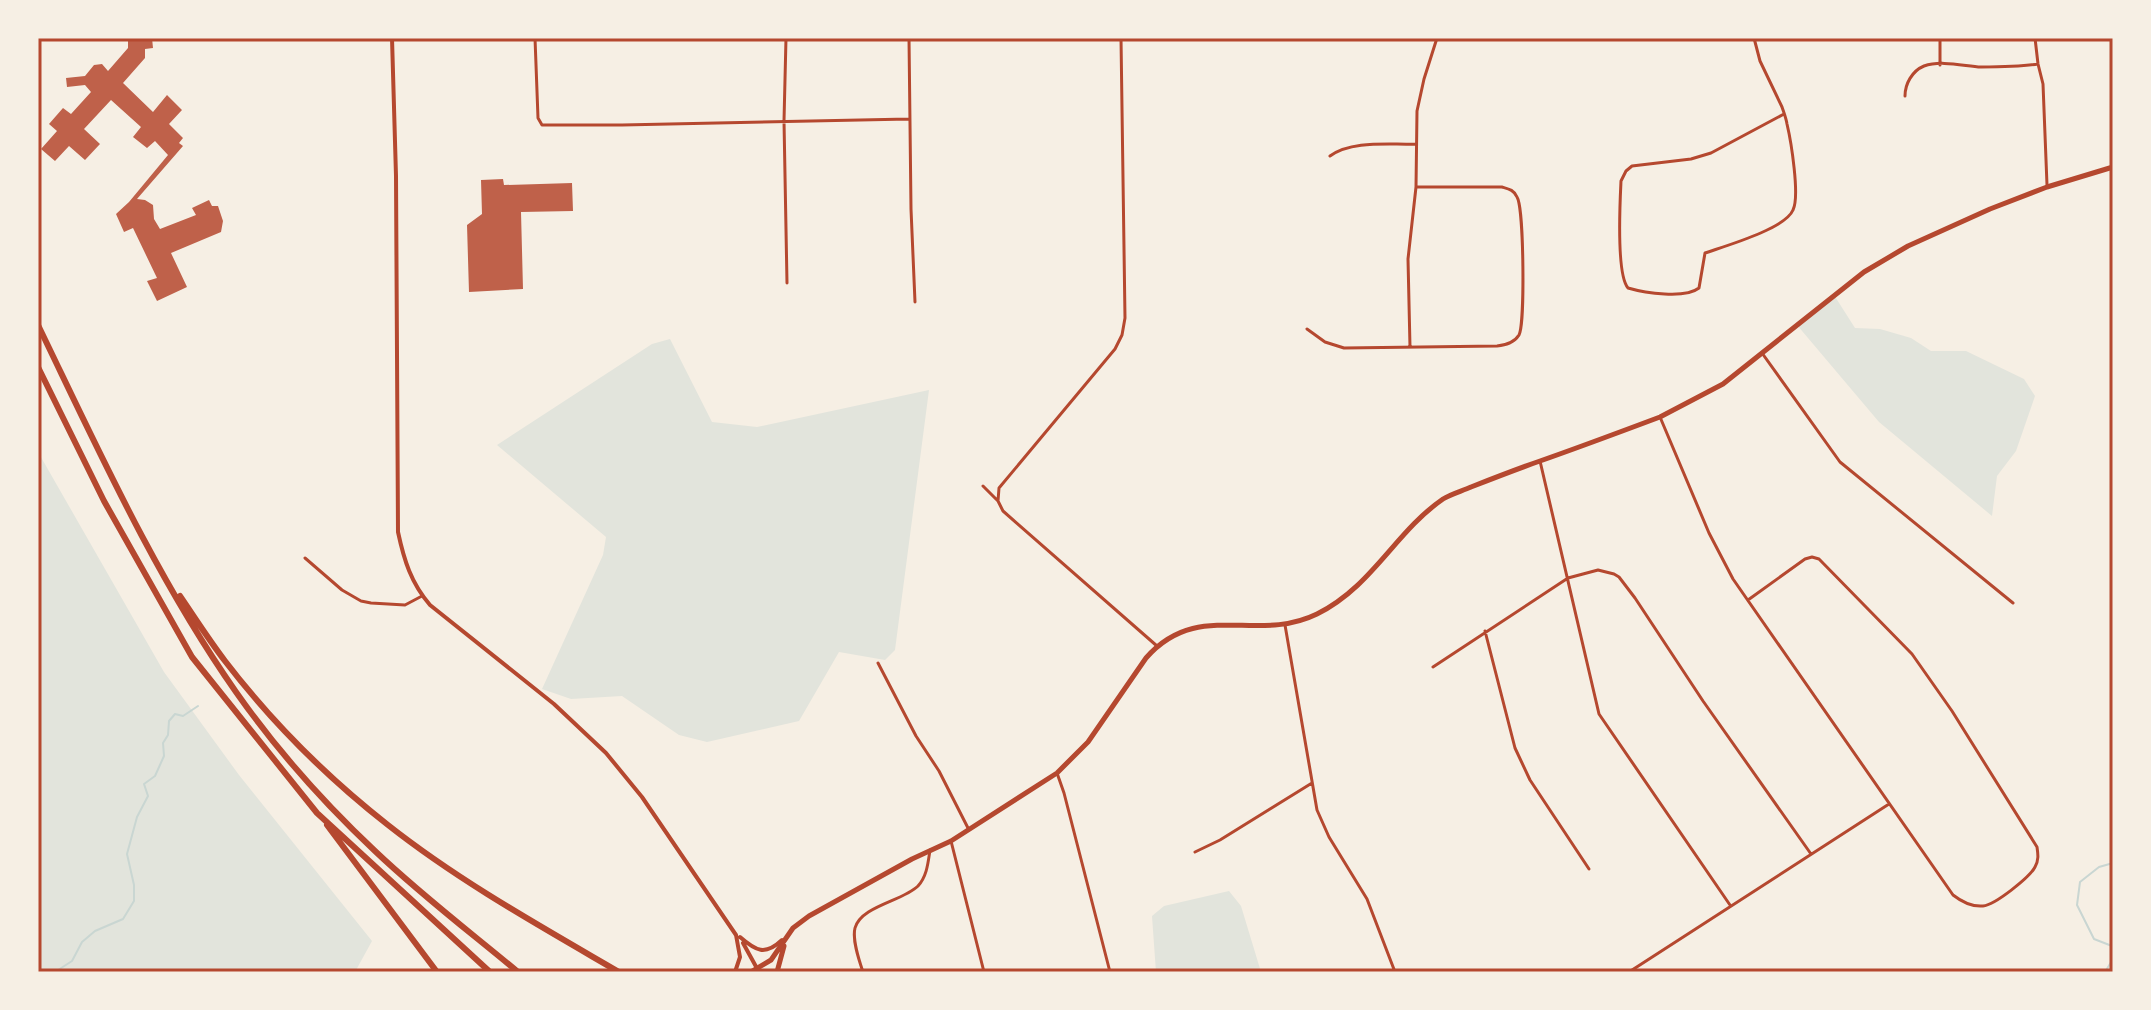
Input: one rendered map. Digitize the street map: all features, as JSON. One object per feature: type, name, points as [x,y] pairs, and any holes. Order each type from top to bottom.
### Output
[{"type":"highway","points":[[38,325],[156,562],[236,693],[311,785],[375,851],[518,972]]},
{"type":"highway","points":[[38,367],[104,501],[192,657],[317,813],[437,972]]},
{"type":"highway","points":[[156,562],[237,675],[279,723],[349,793],[395,831],[455,873],[619,972]]},
{"type":"highway","points":[[317,813],[490,972]]},
{"type":"main road","points":[[756,971],[771,960],[789,934],[809,916],[951,841],[1057,773],[1088,742],[1133,674],[1157,646],[1177,633],[1198,626],[1284,624],[1317,614],[1337,603],[1372,573],[1424,515],[1444,499],[1504,473],[1660,417],[1723,384],[1864,272],[1908,246],[2047,187],[2113,167]]},
{"type":"main road","points":[[777,972],[789,934]]},
{"type":"street","points":[[392,38],[398,532],[405,562],[415,585],[437,611],[554,704],[606,753],[642,797],[740,937],[752,947],[767,950],[789,934]]},
{"type":"street","points":[[535,38],[538,118],[542,125],[909,119]]},
{"type":"street","points":[[786,38],[787,283]]},
{"type":"street","points":[[909,38],[915,302]]},
{"type":"street","points":[[998,501],[999,488],[1112,353],[1122,335],[1125,318],[1121,38]]},
{"type":"street","points":[[1410,347],[1408,259],[1416,187],[1417,111],[1437,38]]},
{"type":"street","points":[[1754,38],[1760,61],[1784,114],[1789,130],[1794,168],[1794,209],[1773,227],[1705,253],[1699,288],[1694,292],[1640,292],[1628,288],[1623,281],[1620,204],[1621,181],[1626,171],[1632,166],[1691,159],[1711,153],[1784,114]]},
{"type":"street","points":[[1940,38],[1940,65]]},
{"type":"street","points":[[2035,38],[2043,84],[2047,187]]},
{"type":"street","points":[[1905,96],[1907,83],[1924,66],[2038,64]]},
{"type":"street","points":[[1330,156],[1342,148],[1355,146],[1416,144]]},
{"type":"street","points":[[1307,329],[1336,347],[1504,345],[1516,339],[1521,326],[1521,213],[1518,198],[1509,189],[1494,186],[1416,187]]},
{"type":"street","points":[[1762,353],[1840,462],[2013,603]]},
{"type":"street","points":[[1660,417],[1709,533],[1733,579],[1950,892],[1958,899],[1981,906],[1992,903],[2030,873],[2038,854],[2035,845],[1947,704],[1906,646],[1817,558],[1805,559],[1748,600]]},
{"type":"street","points":[[1540,461],[1599,714],[1730,905]]},
{"type":"street","points":[[983,486],[1003,511],[1157,646]]},
{"type":"street","points":[[305,558],[342,590],[361,601],[405,605],[422,596]]},
{"type":"street","points":[[1433,667],[1568,578],[1603,570],[1617,575],[1811,854]]},
{"type":"street","points":[[1284,624],[1315,801],[1325,828],[1367,899],[1395,972]]},
{"type":"street","points":[[1485,631],[1515,748],[1530,780],[1589,869]]},
{"type":"street","points":[[878,663],[969,830]]},
{"type":"street","points":[[1057,773],[1110,972]]},
{"type":"street","points":[[1195,852],[1214,844],[1313,782]]},
{"type":"street","points":[[1629,972],[1889,804]]},
{"type":"street","points":[[951,841],[984,972]]},
{"type":"street","points":[[863,972],[854,934],[857,923],[867,913],[917,886],[928,869],[930,850]]},
{"type":"street","points":[[732,928],[740,951],[735,972]]},
{"type":"street","points":[[740,937],[756,971]]},
{"type":"shaded area","points":[[1834,295],[1855,328],[1880,329],[1911,338],[1931,351],[1966,351],[2024,379],[2035,396],[2016,451],[1997,476],[1992,516],[1879,422],[1797,325]]},
{"type":"shaded area","points":[[670,339],[712,422],[757,427],[929,390],[895,650],[885,660],[839,652],[799,721],[707,742],[679,735],[622,696],[571,699],[542,689],[603,555],[606,537],[497,445],[652,344]]},
{"type":"shaded area","points":[[38,452],[164,672],[239,775],[372,941],[355,972],[38,972]]},
{"type":"shaded area","points":[[1229,891],[1241,906],[1261,972],[1156,972],[1152,916],[1164,906]]},
{"type":"building","points":[[128,38],[152,38],[153,48],[145,49],[145,58],[123,83],[153,112],[167,95],[182,110],[169,124],[183,138],[179,143],[183,146],[137,199],[153,205],[154,219],[160,229],[196,215],[192,208],[209,200],[212,206],[218,206],[223,221],[221,232],[171,253],[187,287],[157,301],[147,281],[157,278],[133,228],[124,232],[116,214],[168,155],[155,141],[147,148],[133,137],[141,127],[111,100],[84,129],[100,144],[85,160],[69,146],[55,161],[41,149],[57,131],[49,124],[63,108],[71,114],[91,92],[85,85],[67,87],[66,78],[85,76],[94,65],[102,64],[108,71],[128,48]]},
{"type":"building","points":[[503,179],[504,185],[572,183],[573,211],[521,212],[523,289],[469,292],[467,225],[482,214],[481,180]]},
{"type":"waterway","points":[[55,972],[72,961],[82,942],[95,931],[123,919],[134,901],[127,854],[137,817],[148,796],[144,784],[155,776],[164,756],[163,743],[168,735],[169,721],[175,714],[183,716],[198,706]]},
{"type":"waterway","points":[[2105,972],[2113,959],[2112,946],[2094,939],[2077,905],[2080,882],[2099,867],[2113,863]]}]
